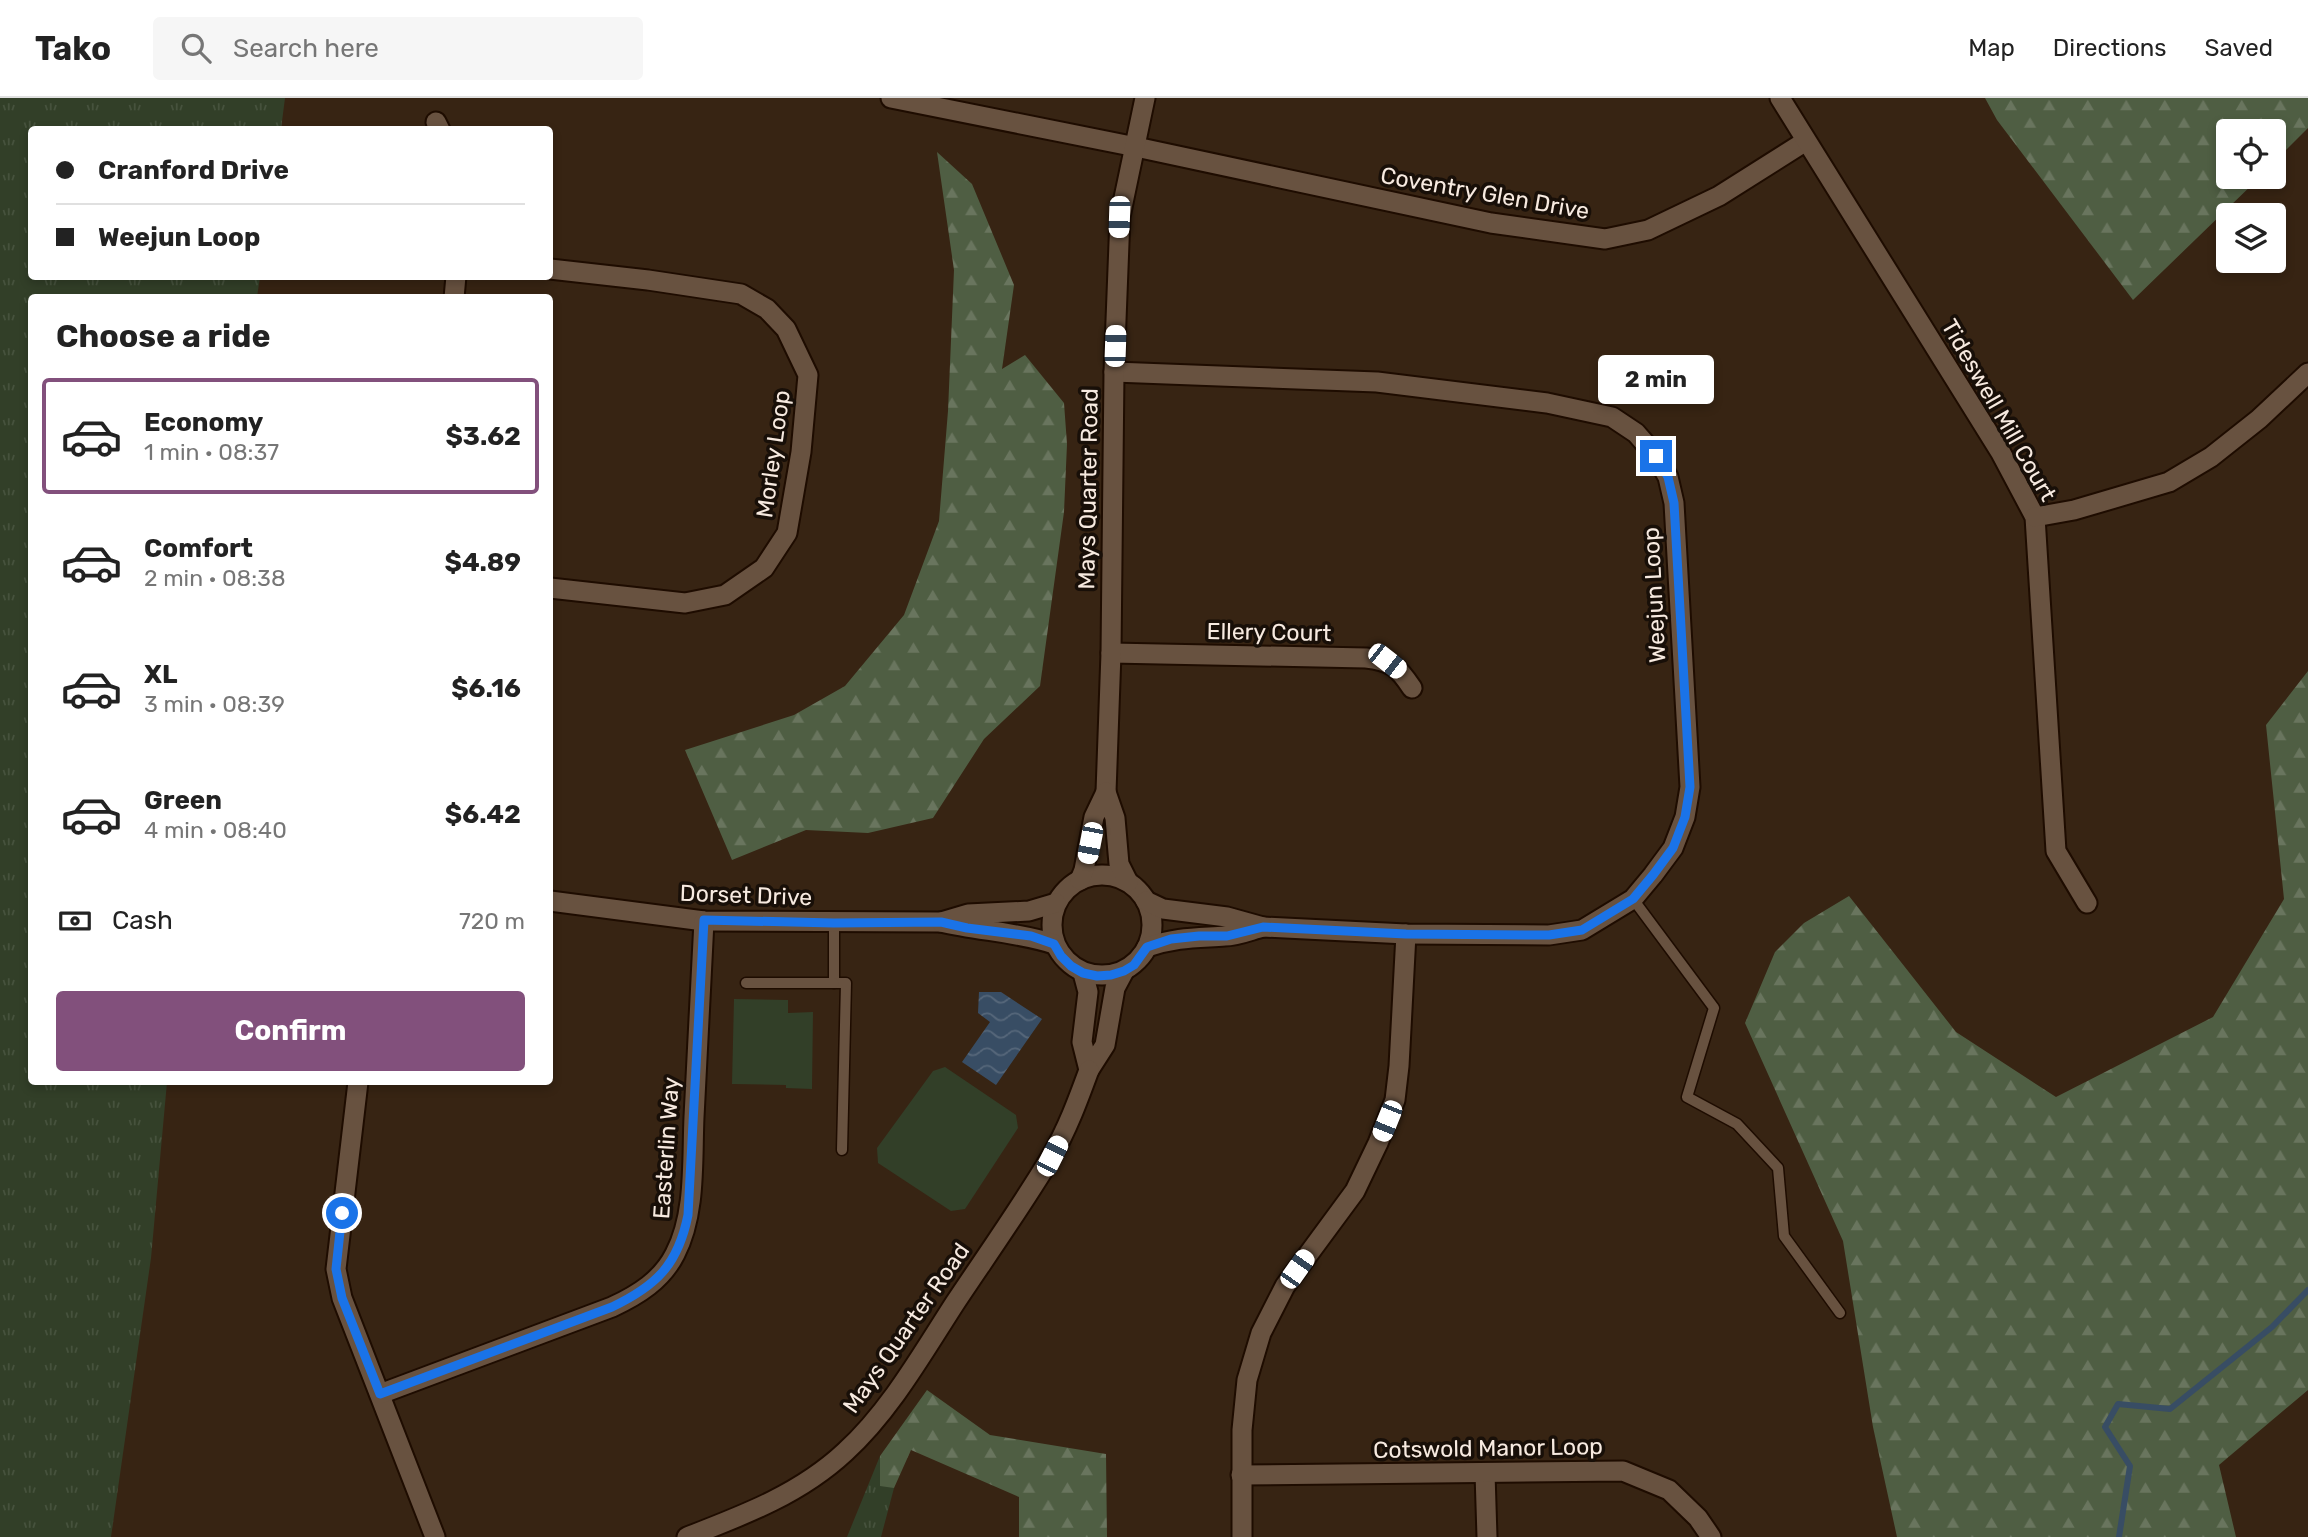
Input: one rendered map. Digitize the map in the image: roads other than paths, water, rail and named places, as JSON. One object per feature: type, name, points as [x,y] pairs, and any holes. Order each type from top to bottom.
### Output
[{"type":"street","name":"Coventry Glen Drive","points":[[891,98],[1491,223],[1605,239],[1648,230],[1719,196],[1806,141]]},
{"type":"street","name":"Mays Quarter Road","points":[[1145,98],[1119,217],[1106,792],[1115,818],[1119,863],[1128,882],[1146,901]]},
{"type":"street","name":"Tideswell Mill Court","points":[[1780,98],[2001,453],[2035,517],[2056,851],[2087,903]]},
{"type":"street","name":"Morley Loop","points":[[553,269],[741,294],[767,309],[786,329],[808,375],[801,452],[787,533],[764,568],[725,595],[685,603],[553,588]]},
{"type":"street","name":"Weejun Loop","points":[[1114,372],[1377,382],[1546,402],[1612,417],[1636,433],[1656,456],[1668,477],[1674,503],[1690,787],[1685,817],[1673,848],[1633,899],[1582,930],[1549,935],[1406,934],[1263,927],[1227,917],[1163,909],[1146,901]]},
{"type":"street","points":[[2035,517],[2074,510],[2169,482],[2211,457],[2259,419],[2308,373]]},
{"type":"street","name":"Ellery Court","points":[[1111,653],[1366,658],[1387,661],[1401,671],[1412,688]]},
{"type":"street","name":"Mays Quarter Road","points":[[1080,880],[1094,817],[1106,792]]},
{"type":"street","points":[[1124,971],[1097,976],[1083,973],[1061,956],[1054,944],[1051,930],[1056,903],[1066,890],[1080,880],[1096,875],[1112,876],[1128,882]]},
{"type":"street","name":"Dorset Drive","points":[[553,901],[704,920],[941,922],[1031,936],[1054,944]]},
{"type":"street","points":[[1146,901],[1152,924],[1147,947]]},
{"type":"street","name":"Dorset Drive","points":[[941,922],[968,914],[1029,911],[1056,903]]},
{"type":"street","name":"Easterlin Way","points":[[380,1394],[640,1294],[661,1275],[674,1256],[684,1235],[691,1182],[704,920]]},
{"type":"street","name":"Weejun Loop","points":[[1147,947],[1171,939],[1227,936],[1263,927]]},
{"type":"street","points":[[1242,1537],[1241,1430],[1247,1381],[1261,1333],[1285,1286],[1355,1191],[1395,1100],[1406,934]]},
{"type":"street","name":"Mays Quarter Road","points":[[687,1537],[769,1504],[801,1486],[846,1452],[874,1422],[1052,1156],[1074,1112],[1089,1070],[1105,1045],[1115,988],[1124,971],[1134,965],[1147,947]]},
{"type":"street","name":"Mays Quarter Road","points":[[1083,973],[1088,992],[1088,1010],[1082,1042],[1089,1070]]},
{"type":"street","points":[[358,1085],[336,1269],[342,1298],[435,1537]]},
{"type":"street","name":"Cotswold Manor Loop","points":[[1241,1475],[1623,1471],[1669,1490],[1698,1518],[1711,1537]]},
{"type":"street","points":[[1485,1474],[1487,1537]]},
{"type":"lane","points":[[1633,899],[1714,1008],[1687,1097],[1737,1124],[1777,1168],[1784,1236],[1840,1312]]},
{"type":"lane","points":[[834,923],[834,983]]},
{"type":"lane","points":[[746,983],[846,983],[842,1150]]},
{"type":"water","points":[[979,992],[1001,992],[1042,1019],[996,1085],[962,1062],[990,1022],[978,1013]]},
{"type":"waterway","points":[[2119,1537],[2130,1466],[2105,1427],[2118,1404],[2170,1409],[2272,1327],[2308,1290]]}]
